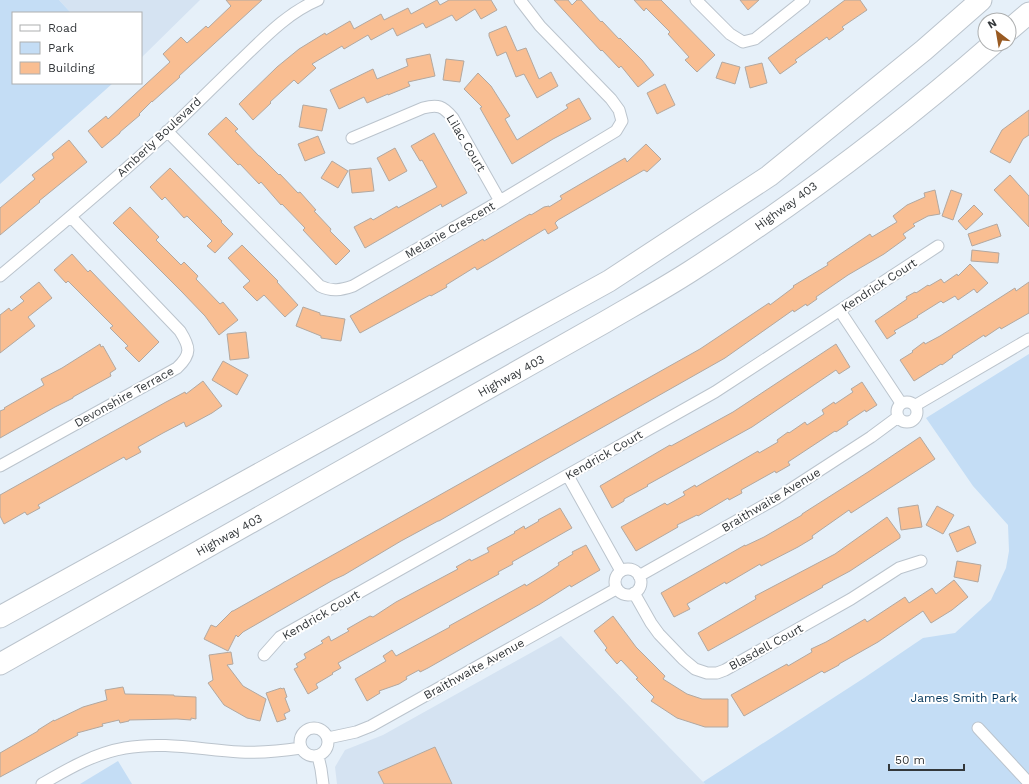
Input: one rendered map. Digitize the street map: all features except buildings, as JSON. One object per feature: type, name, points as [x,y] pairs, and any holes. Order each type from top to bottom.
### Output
[{"type":"highway","points":[[0,617],[609,281],[768,176],[924,50],[981,0]]},
{"type":"highway","points":[[1017,23],[1029,13]]},
{"type":"highway","name":"Highway 403","points":[[0,664],[598,326],[691,271],[757,227],[849,161],[950,81],[984,52]]},
{"type":"street","name":"Amberly Boulevard","points":[[0,276],[71,217],[167,131],[285,19],[308,4],[318,0]]},
{"type":"street","name":"Melanie Crescent","points":[[167,131],[320,286],[328,290],[340,290],[353,286],[606,138],[616,131],[622,121],[619,110],[611,99],[540,26],[520,0]]},
{"type":"street","points":[[696,0],[730,34],[743,42],[755,39],[804,0]]},
{"type":"street","name":"Lilac Court","points":[[352,138],[423,108],[435,105],[446,109],[460,129],[500,201]]},
{"type":"street","name":"Devonshire Terrace","points":[[0,466],[177,368],[185,360],[188,351],[187,343],[180,331],[71,217]]},
{"type":"street","name":"Kendrick Court","points":[[264,655],[280,638],[721,389],[938,246]]},
{"type":"street","points":[[840,311],[900,403]]},
{"type":"street","points":[[916,405],[1029,339]]},
{"type":"street","points":[[910,401],[916,405],[918,412],[914,420],[905,422],[898,417],[897,408],[900,403],[910,401]]},
{"type":"street","name":"Braithwaite Avenue","points":[[639,576],[777,498],[871,437],[898,417]]},
{"type":"street","points":[[568,476],[621,571]]},
{"type":"street","name":"Blasdell Court","points":[[634,593],[651,623],[683,659],[695,669],[707,673],[717,673],[851,599],[899,568],[920,562]]},
{"type":"street","points":[[628,569],[633,570],[639,576],[641,584],[638,591],[626,595],[616,589],[615,577],[621,571],[628,569]]},
{"type":"street","name":"Braithwaite Avenue","points":[[328,738],[356,732],[371,726],[616,589]]},
{"type":"street","points":[[978,728],[1029,783]]},
{"type":"street","points":[[310,729],[319,729],[326,734],[328,738],[328,747],[318,756],[309,756],[301,748],[300,741],[302,735],[305,731],[310,729]]},
{"type":"street","points":[[42,784],[89,759],[106,753],[141,746],[174,746],[246,752],[301,748]]},
{"type":"street","points":[[318,756],[323,784]]},
{"type":"shaded area","points":[[59,0],[200,0],[142,57],[142,12],[70,12]]},
{"type":"shaded area","points":[[561,636],[705,784],[337,784],[335,767],[345,750],[383,735]]},
{"type":"green space","points":[[0,0],[59,0],[70,12],[12,12],[12,84],[112,84],[0,184]]},
{"type":"green space","name":"James Smith Park","points":[[1029,354],[1029,784],[705,784],[703,782],[923,638],[955,633],[991,600],[1006,568],[1009,551],[1008,525],[973,486],[926,418]]},
{"type":"green space","points":[[118,761],[132,784],[80,784]]}]
